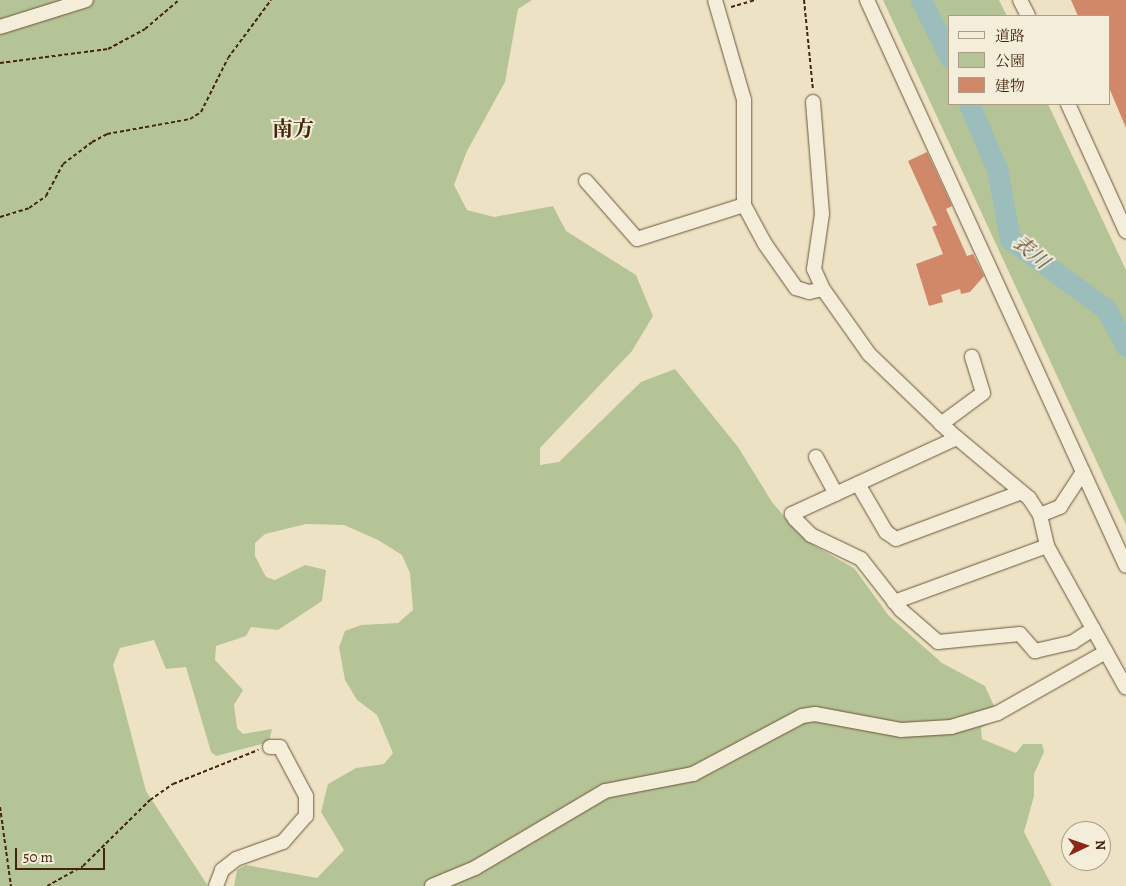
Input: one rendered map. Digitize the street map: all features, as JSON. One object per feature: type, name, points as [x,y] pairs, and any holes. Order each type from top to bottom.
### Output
[{"type":"street","points":[[0,27],[86,0]]},
{"type":"street","points":[[867,0],[1126,566]]},
{"type":"street","points":[[1020,0],[1028,15]]},
{"type":"street","points":[[717,5],[744,100],[744,205],[796,288],[809,292],[823,289]]},
{"type":"street","points":[[813,102],[822,214],[814,269],[823,289],[869,354],[941,424],[1022,492],[1040,515],[1047,546],[1126,688]]},
{"type":"street","points":[[1068,105],[1126,231]]},
{"type":"street","points":[[586,181],[637,238],[744,205]]},
{"type":"street","points":[[941,424],[983,393],[972,357]]},
{"type":"street","points":[[957,438],[792,514],[794,519],[812,535],[861,559],[894,602],[938,642],[1020,634],[1035,651],[1073,642],[1093,629]]},
{"type":"street","points":[[816,457],[836,494]]},
{"type":"street","points":[[1040,515],[1060,507],[1083,472]]},
{"type":"street","points":[[858,484],[886,532],[896,539],[1022,492]]},
{"type":"street","points":[[894,602],[1047,546]]},
{"type":"street","points":[[432,886],[476,868],[605,791],[693,774],[802,716],[816,714],[901,730],[951,727],[998,713],[1106,652]]},
{"type":"street","points":[[216,886],[222,870],[236,859],[284,842],[306,816],[306,796],[280,748],[270,747]]},
{"type":"path","points":[[0,63],[108,49],[145,29],[179,0]]},
{"type":"path","points":[[0,217],[30,208],[46,196],[62,164],[92,142],[107,134],[184,121],[201,112],[228,58],[271,0]]},
{"type":"path","points":[[717,5],[756,0]]},
{"type":"path","points":[[804,0],[813,102]]},
{"type":"path","points":[[47,886],[83,866],[150,800],[173,784],[198,771],[270,747]]},
{"type":"path","points":[[0,807],[12,886]]},
{"type":"green space","points":[[0,0],[532,0],[518,9],[505,82],[467,151],[454,185],[467,210],[494,217],[553,206],[566,231],[636,275],[653,316],[632,351],[540,448],[540,465],[559,462],[641,382],[675,369],[738,447],[772,502],[795,529],[813,545],[854,568],[889,616],[942,663],[985,686],[999,717],[981,728],[982,739],[1016,753],[1023,744],[1042,744],[1044,752],[1034,774],[1034,796],[1024,832],[1052,886],[234,886],[237,870],[246,865],[317,878],[344,850],[321,812],[328,784],[356,768],[384,764],[393,753],[377,715],[357,700],[345,680],[339,647],[345,631],[361,625],[398,623],[413,610],[410,573],[402,555],[378,540],[344,525],[306,524],[265,534],[255,543],[255,556],[266,577],[275,580],[305,565],[326,570],[322,601],[278,630],[251,627],[246,636],[216,646],[215,660],[243,690],[234,705],[237,728],[243,734],[272,729],[269,742],[216,756],[211,752],[186,667],[166,669],[154,640],[120,648],[113,665],[146,791],[208,886],[0,886]]},
{"type":"green space","points":[[883,0],[999,0],[1006,15],[948,15],[948,105],[1048,105],[1126,270],[1126,525]]},
{"type":"building","points":[[1071,0],[1126,0],[1126,128],[1111,92],[1111,15],[1078,15]]},
{"type":"building","points":[[927,152],[952,206],[946,209],[967,256],[973,254],[984,276],[970,292],[961,294],[960,289],[941,295],[943,302],[929,306],[916,264],[943,254],[932,227],[937,225],[908,161]]},
{"type":"waterway","name":"表川","points":[[921,0],[948,54]]},
{"type":"waterway","name":"表川","points":[[969,105],[997,169],[1010,239],[1106,309],[1126,346]]},
{"type":"district","name":"南方","points":[[293,129]]}]
